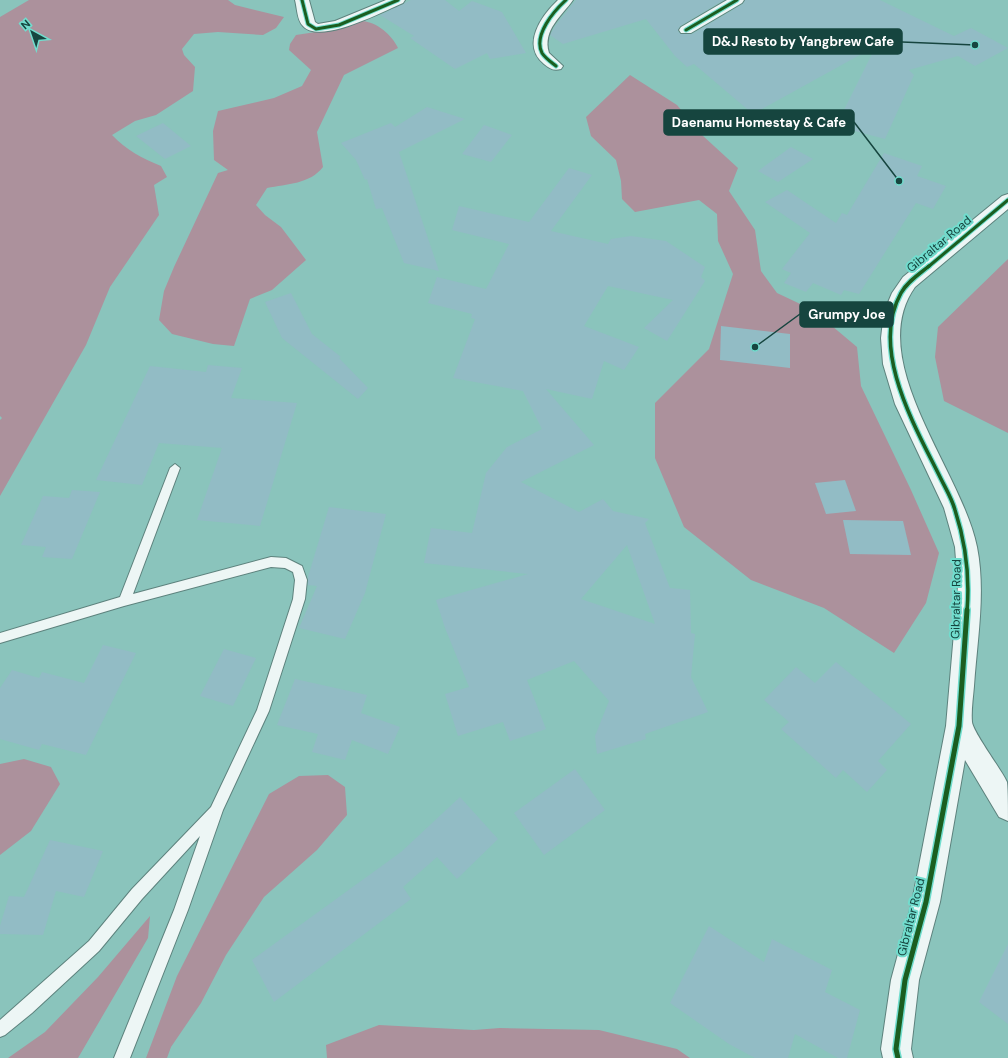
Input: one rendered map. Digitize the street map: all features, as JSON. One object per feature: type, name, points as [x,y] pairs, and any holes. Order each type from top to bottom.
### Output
[{"type":"street","points":[[302,0],[308,24],[316,29],[339,25],[398,0]]},
{"type":"street","points":[[556,66],[543,54],[540,49],[540,40],[557,6],[566,0]]},
{"type":"street","points":[[686,30],[737,0]]},
{"type":"street","name":"Gibraltar Road","points":[[898,1058],[896,1049],[905,980],[926,902],[959,726],[968,586],[966,547],[955,508],[905,404],[893,364],[891,338],[893,312],[901,293],[909,282],[1008,200]]},
{"type":"street","points":[[959,726],[1008,808]]},
{"type":"lane","points":[[124,601],[175,468]]},
{"type":"lane","points":[[0,638],[124,601],[271,562],[286,563],[298,570],[301,580],[299,598],[263,711],[217,808],[181,910],[122,1058]]},
{"type":"lane","points":[[0,1030],[28,1008],[94,946],[137,894],[217,808]]},
{"type":"shaded area","points":[[29,0],[228,0],[235,5],[284,17],[276,28],[263,35],[218,32],[194,34],[182,49],[184,55],[195,67],[193,91],[156,115],[135,121],[112,135],[135,153],[161,166],[167,177],[154,185],[159,215],[110,287],[86,345],[0,496],[0,420],[2,418],[0,416],[0,17]]},
{"type":"shaded area","points":[[362,21],[373,24],[383,30],[392,38],[398,48],[344,75],[317,132],[323,167],[318,173],[305,180],[267,188],[256,205],[265,215],[281,227],[306,260],[272,290],[250,299],[234,346],[213,344],[172,334],[159,320],[164,291],[218,173],[228,170],[214,160],[213,131],[218,111],[274,98],[302,86],[311,70],[289,50],[290,44],[296,35],[342,28]]},
{"type":"shaded area","points":[[630,75],[677,105],[702,135],[738,168],[729,191],[755,230],[761,271],[777,293],[813,310],[857,347],[861,386],[911,490],[939,553],[926,603],[894,653],[824,608],[751,580],[684,527],[655,458],[655,403],[709,349],[733,274],[718,241],[717,214],[699,200],[635,212],[622,199],[621,181],[616,160],[591,136],[586,117]]},
{"type":"shaded area","points":[[1008,259],[1008,433],[944,401],[935,357],[938,327]]},
{"type":"shaded area","points":[[24,759],[51,767],[60,784],[31,831],[0,855],[0,764]]},
{"type":"shaded area","points":[[328,775],[345,787],[347,815],[317,850],[264,897],[226,955],[201,1003],[171,1047],[167,1058],[146,1058],[177,976],[269,794],[299,776]]},
{"type":"shaded area","points":[[150,916],[148,938],[78,1058],[8,1058],[45,1032],[98,977]]},
{"type":"shaded area","points":[[379,1025],[474,1030],[500,1028],[599,1030],[677,1049],[690,1058],[327,1058],[326,1045]]},
{"type":"building","points":[[411,0],[445,0],[459,11],[472,1],[502,12],[526,53],[490,59],[487,53],[455,69],[410,38],[414,36],[380,15]]},
{"type":"building","points":[[576,0],[724,0],[680,26],[678,31],[681,34],[692,34],[743,4],[745,0],[880,0],[954,36],[971,28],[1008,48],[975,66],[958,56],[909,70],[914,75],[885,139],[836,126],[876,46],[753,114],[694,64],[687,67],[675,56],[646,19],[563,44],[550,35]]},
{"type":"building","points":[[427,107],[465,119],[399,152],[439,271],[404,263],[382,208],[376,209],[367,179],[365,180],[356,160],[341,143],[391,123],[395,127]]},
{"type":"building","points":[[163,123],[191,146],[165,159],[136,136]]},
{"type":"building","points":[[484,125],[512,135],[491,162],[462,154]]},
{"type":"building","points":[[791,147],[813,159],[778,182],[758,171]]},
{"type":"building","points":[[884,153],[922,166],[917,176],[946,186],[933,209],[916,203],[859,294],[844,290],[841,295],[813,283],[806,292],[784,283],[791,273],[782,269],[810,233],[765,202],[787,190],[836,223],[842,213],[847,215]]},
{"type":"building","points":[[569,168],[592,175],[551,231],[608,244],[611,239],[631,236],[666,241],[705,267],[701,277],[705,281],[667,341],[644,328],[673,300],[608,286],[584,326],[639,347],[624,370],[604,361],[592,399],[546,389],[594,445],[521,482],[579,512],[603,499],[613,511],[649,519],[645,523],[670,588],[690,590],[691,633],[695,634],[691,677],[708,712],[645,734],[646,739],[597,754],[595,736],[609,701],[574,661],[527,680],[546,729],[510,741],[503,722],[458,736],[445,694],[469,687],[445,628],[436,600],[528,574],[424,563],[431,528],[472,533],[486,473],[507,447],[542,429],[523,391],[453,378],[475,319],[471,318],[472,314],[428,303],[437,277],[486,289],[509,244],[452,230],[459,206],[529,222]],"holes":[[[627,545],[655,624],[581,599]]]},
{"type":"building","points":[[291,293],[312,334],[341,357],[339,358],[368,388],[358,399],[282,338],[265,302]]},
{"type":"building","points":[[721,326],[790,334],[790,368],[720,360]]},
{"type":"building","points":[[208,365],[242,368],[231,398],[297,403],[260,526],[197,520],[222,448],[159,443],[142,485],[96,480],[150,366],[206,372]]},
{"type":"building","points":[[845,480],[856,511],[826,514],[815,483]]},
{"type":"building","points":[[72,490],[100,492],[72,559],[42,557],[46,547],[21,545],[43,496],[69,498]]},
{"type":"building","points":[[329,507],[386,514],[365,593],[345,639],[299,628],[317,586],[308,585],[308,577]]},
{"type":"building","points":[[843,520],[903,521],[911,555],[850,554]]},
{"type":"building","points":[[103,645],[136,653],[86,755],[42,744],[39,750],[0,739],[0,688],[12,670],[39,678],[42,672],[84,683]]},
{"type":"building","points":[[224,649],[256,658],[233,706],[200,696]]},
{"type":"building","points":[[836,662],[911,724],[878,761],[887,770],[867,792],[843,770],[836,778],[781,729],[789,722],[764,700],[796,667],[815,683]]},
{"type":"building","points":[[295,679],[367,695],[361,713],[400,727],[388,754],[352,740],[345,760],[312,752],[318,734],[277,725]]},
{"type":"building","points":[[575,769],[605,810],[544,855],[514,813]]},
{"type":"building","points":[[460,797],[498,839],[457,879],[437,857],[403,887],[411,899],[274,1002],[252,960],[401,852]]},
{"type":"building","points":[[50,840],[103,851],[84,897],[56,891],[43,935],[0,934],[0,926],[9,896],[24,897]]},
{"type":"building","points":[[709,926],[764,962],[772,939],[832,970],[825,992],[860,1010],[847,1058],[838,1058],[795,1034],[788,1058],[755,1058],[729,1044],[670,1003]]},
{"type":"building","points":[[1008,944],[1008,1024],[979,1002]]},
{"type":"cycle path","points":[[302,0],[308,24],[316,29],[339,25],[398,0]]},
{"type":"cycle path","points":[[556,66],[542,53],[540,45],[541,38],[547,23],[557,9],[566,0]]},
{"type":"cycle path","points":[[686,30],[737,0]]},
{"type":"cycle path","points":[[898,1058],[896,1049],[905,980],[926,902],[959,726],[969,586],[966,547],[955,508],[905,404],[893,364],[891,338],[893,312],[901,293],[909,282],[1008,200]]},
{"type":"place","name":"D&J Resto by Yangbrew Cafe","points":[[975,45]]},
{"type":"place","name":"Daenamu Homestay & Cafe","points":[[899,181]]},
{"type":"place","name":"Grumpy Joe","points":[[755,347]]}]
